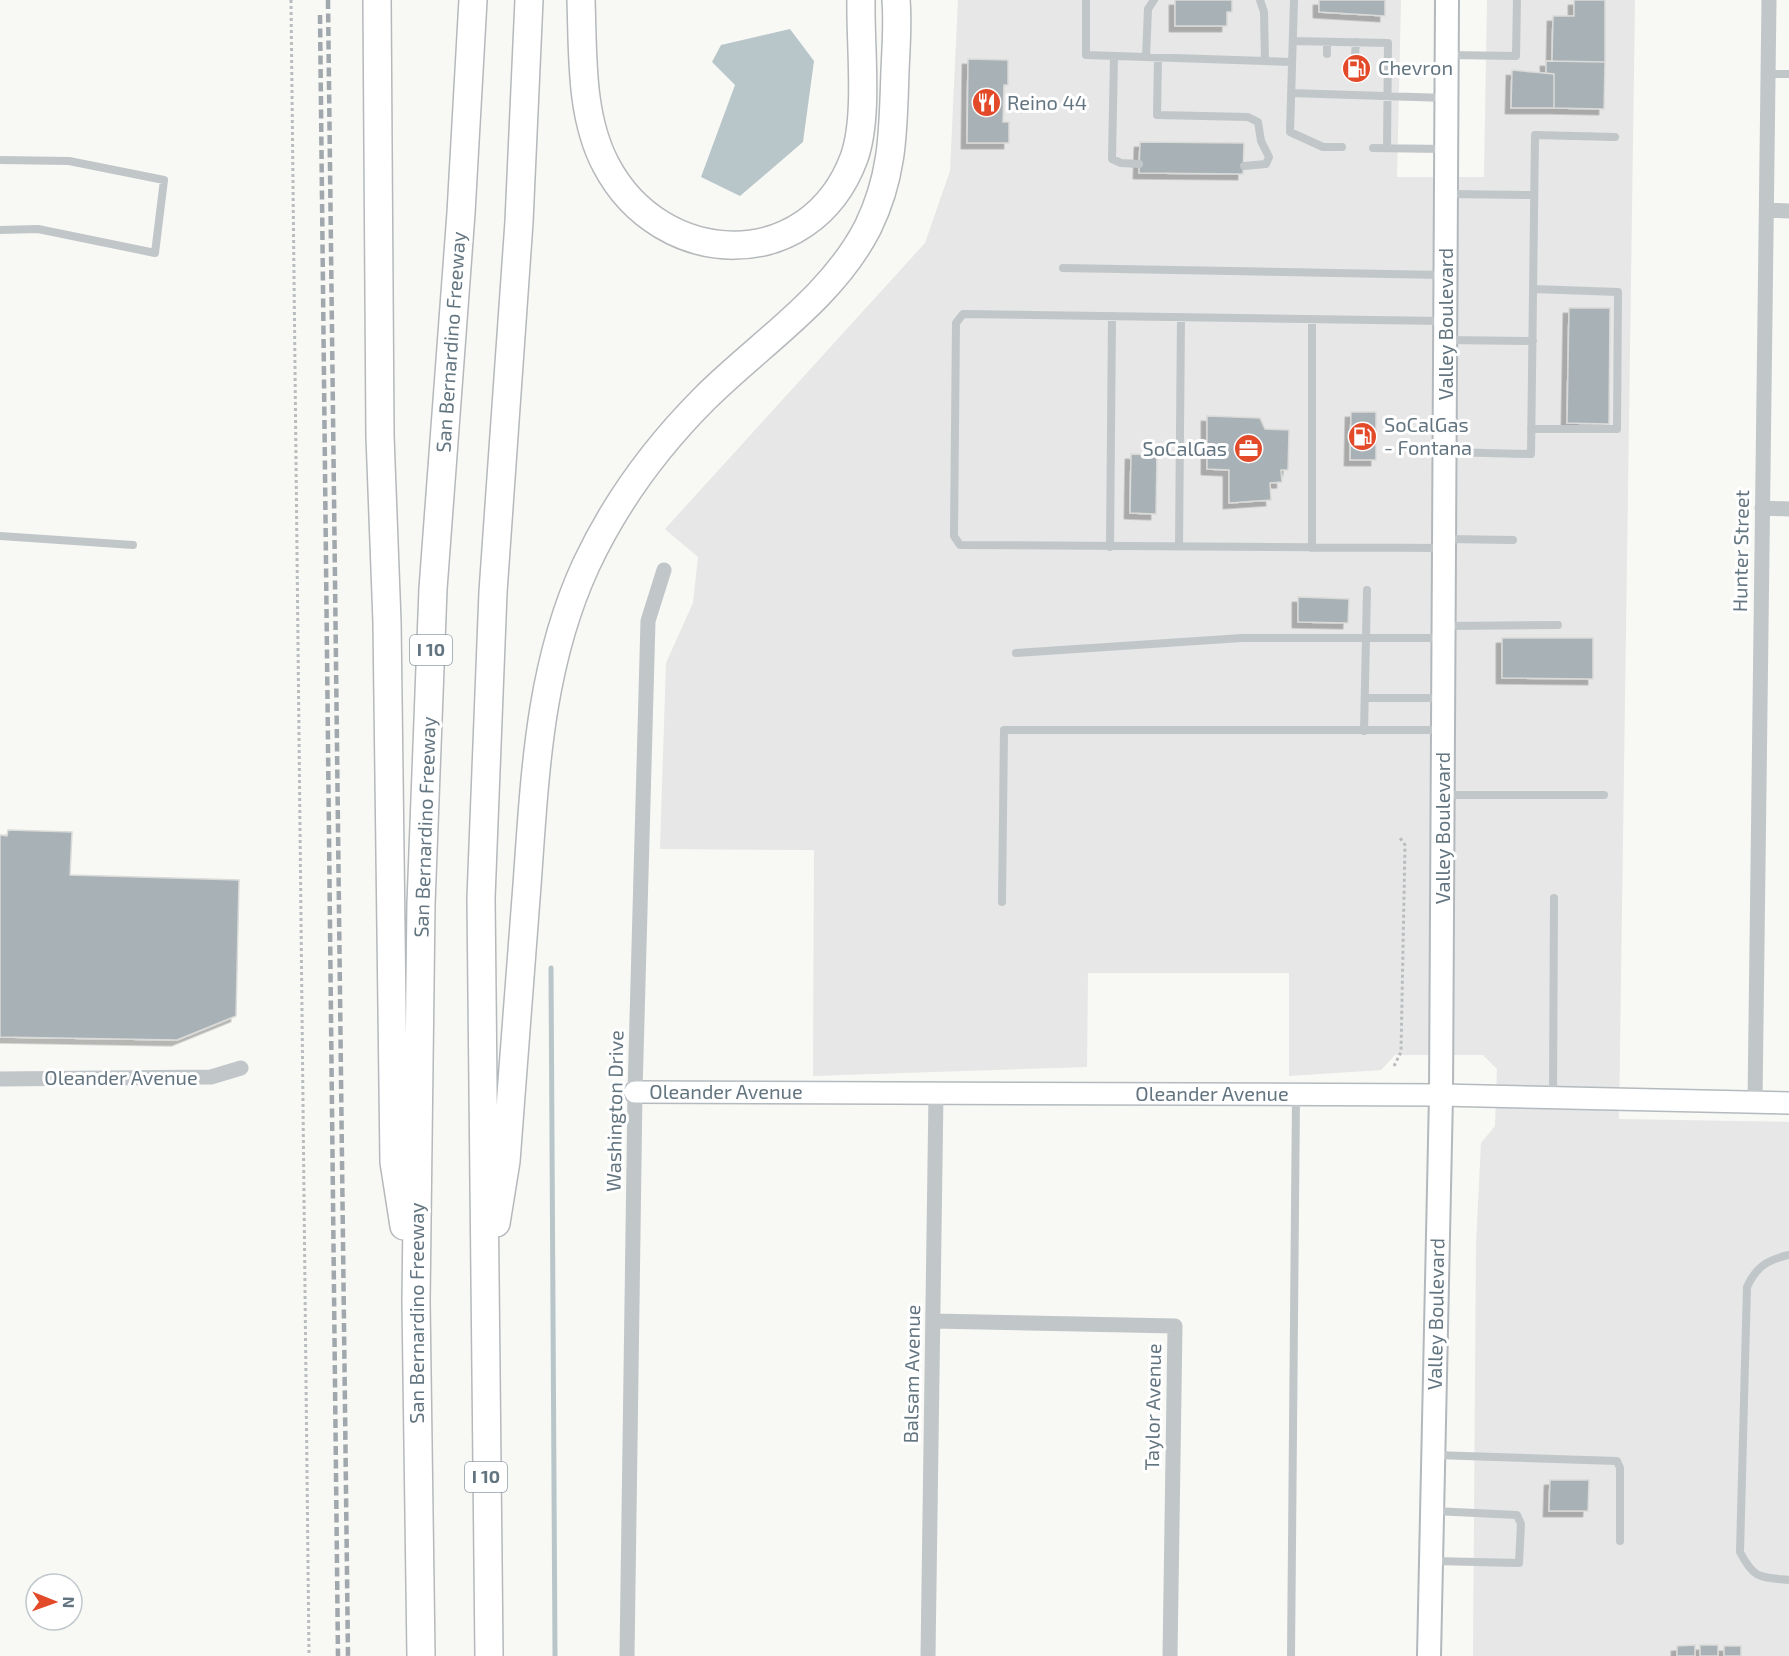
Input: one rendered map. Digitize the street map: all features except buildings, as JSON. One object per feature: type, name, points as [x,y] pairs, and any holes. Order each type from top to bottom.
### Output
[{"type":"highway","points":[[377,0],[380,436],[387,622],[394,1162],[416,1302]]},
{"type":"highway","name":"San Bernardino Freeway","points":[[421,1656],[416,1302],[421,904],[433,589],[461,213],[473,0]]},
{"type":"highway","name":"I 10","points":[[489,1656],[481,898],[492,592],[519,222],[529,0]]},
{"type":"highway","points":[[581,0],[590,120],[609,171],[635,205],[663,227],[696,241],[731,245],[764,241],[796,227],[824,205],[844,178],[855,156],[860,126],[861,0]]},
{"type":"highway","points":[[484,1298],[506,1161],[534,775],[542,711],[553,657],[587,565],[633,484],[662,445],[706,397],[780,330],[833,276],[867,229],[882,194],[892,151],[896,0]]},
{"type":"main road","name":"Valley Boulevard","points":[[1429,1656],[1441,1095],[1447,0]]},
{"type":"street","name":"Hunter Street","points":[[1755,1102],[1769,0]]},
{"type":"street","points":[[1767,210],[1789,210]]},
{"type":"street","points":[[1762,508],[1789,509]]},
{"type":"street","name":"Washington Drive","points":[[627,1656],[635,1092],[648,621],[664,570]]},
{"type":"street","name":"Oleander Avenue","points":[[0,1079],[210,1077],[241,1068]]},
{"type":"street","name":"Oleander Avenue","points":[[635,1092],[1441,1095],[1789,1103]]},
{"type":"street","name":"Balsam Avenue","points":[[928,1656],[936,1093]]},
{"type":"street","name":"Taylor Avenue","points":[[934,1321],[1175,1326],[1170,1656]]},
{"type":"lane","points":[[1086,0],[1086,55],[1292,62]]},
{"type":"lane","points":[[1146,57],[1148,9],[1154,0]]},
{"type":"lane","points":[[1260,0],[1264,12],[1264,61]]},
{"type":"lane","points":[[1294,0],[1290,132],[1323,147],[1342,147]]},
{"type":"lane","points":[[1447,55],[1516,56],[1517,0]]},
{"type":"lane","points":[[1293,41],[1388,43],[1387,148]]},
{"type":"lane","points":[[1327,42],[1327,54]]},
{"type":"lane","points":[[1355,55],[1356,42]]},
{"type":"lane","points":[[1114,56],[1112,159],[1121,163],[1139,164]]},
{"type":"lane","points":[[1158,58],[1157,115],[1248,117],[1258,122],[1261,141],[1269,157],[1266,164],[1244,166]]},
{"type":"lane","points":[[1768,75],[1789,74]]},
{"type":"lane","points":[[1291,93],[1327,92],[1447,98]]},
{"type":"lane","points":[[1446,452],[1531,454],[1535,135],[1615,137]]},
{"type":"lane","points":[[1373,148],[1446,149]]},
{"type":"lane","points":[[0,160],[69,161],[164,180],[155,253],[38,229],[0,230]]},
{"type":"lane","points":[[1446,194],[1534,195]]},
{"type":"lane","points":[[1063,268],[1447,275]]},
{"type":"lane","points":[[1531,429],[1617,429],[1618,292],[1533,289]]},
{"type":"lane","points":[[1513,540],[1312,548],[960,545],[954,536],[956,323],[963,315],[1312,319],[1533,341]]},
{"type":"lane","points":[[1110,547],[1112,316]]},
{"type":"lane","points":[[1179,547],[1181,317]]},
{"type":"lane","points":[[1312,319],[1312,548]]},
{"type":"lane","points":[[0,536],[133,545]]},
{"type":"lane","points":[[1364,731],[1367,590]]},
{"type":"lane","points":[[1016,653],[1242,638],[1367,638],[1558,625]]},
{"type":"lane","points":[[1365,698],[1444,698]]},
{"type":"lane","points":[[1002,903],[1004,730],[1444,730]]},
{"type":"lane","points":[[1443,795],[1604,795]]},
{"type":"lane","points":[[1552,1098],[1554,898]]},
{"type":"lane","points":[[1291,1656],[1296,1095]]},
{"type":"lane","points":[[1789,1255],[1764,1262],[1752,1275],[1747,1287],[1740,1551],[1750,1570],[1762,1577],[1789,1580]]},
{"type":"lane","points":[[1433,1455],[1617,1461],[1620,1468],[1620,1541]]},
{"type":"lane","points":[[1431,1561],[1517,1564],[1521,1559],[1521,1524],[1517,1515],[1432,1511]]},
{"type":"path","points":[[291,0],[309,1656]]},
{"type":"path","points":[[1394,1066],[1401,1053],[1405,845],[1400,838]]},
{"type":"shaded area","points":[[958,0],[1401,0],[1397,177],[1484,177],[1487,0],[1635,0],[1619,1119],[1789,1122],[1789,1656],[1473,1656],[1476,1245],[1481,1143],[1495,1126],[1497,1069],[1483,1055],[1395,1055],[1381,1070],[1289,1076],[1289,973],[1088,973],[1087,1067],[813,1076],[814,850],[660,849],[666,663],[693,603],[698,557],[665,529],[925,243],[950,171]]},
{"type":"shaded area","points":[[790,29],[814,61],[803,142],[740,196],[701,177],[735,85],[712,62],[721,45]]},
{"type":"waterway","points":[[551,968],[555,1656]]},
{"type":"railway","points":[[328,0],[348,1656]]},
{"type":"railway","points":[[320,15],[338,1656]]},
{"type":"place","name":"Chevron","points":[[1357,68]]},
{"type":"place","name":"Reino 44","points":[[986,103]]},
{"type":"place","name":"SoCalGas - Fontana","points":[[1363,437]]},
{"type":"place","name":"SoCalGas","points":[[1248,449]]}]
